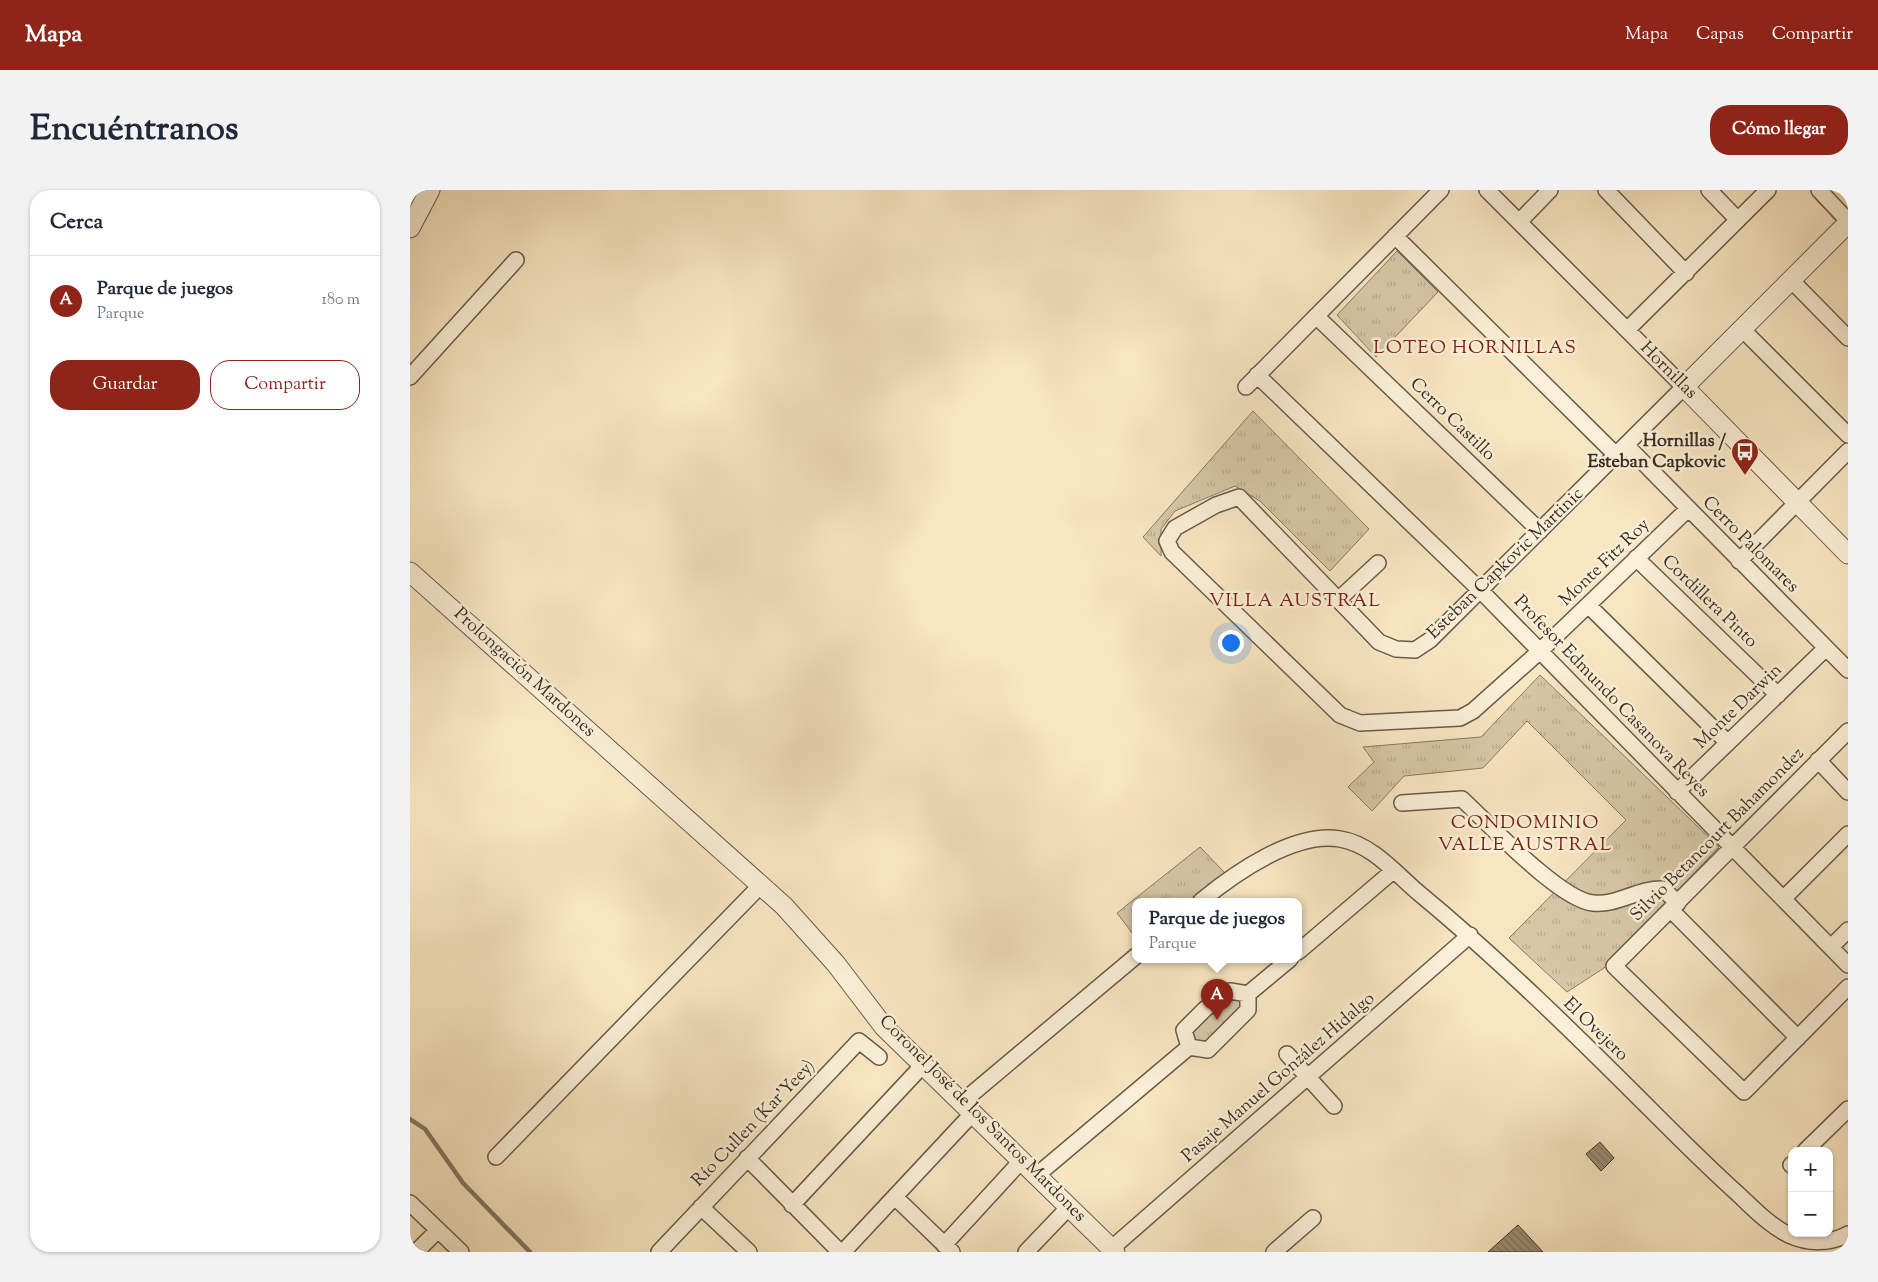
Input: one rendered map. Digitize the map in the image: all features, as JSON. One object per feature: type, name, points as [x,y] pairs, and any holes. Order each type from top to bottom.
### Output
[{"type":"street","points":[[410,228],[430,190]]},
{"type":"street","points":[[1246,387],[1441,190]]},
{"type":"street","name":"Hornillas","points":[[1487,190],[1848,554]]},
{"type":"street","points":[[1519,222],[1550,190]]},
{"type":"street","points":[[1606,190],[1686,272]]},
{"type":"street","points":[[1709,190],[1738,220]]},
{"type":"street","points":[[1627,330],[1768,190]]},
{"type":"street","points":[[1819,190],[1848,222]]},
{"type":"street","name":"Esteban Capkovic Martinic","points":[[1239,497],[1380,642],[1396,650],[1415,650],[1430,640],[1481,591],[1848,222]]},
{"type":"street","name":"Cerro Palomares","points":[[1395,236],[1621,450],[1688,509],[1848,670]]},
{"type":"street","points":[[410,377],[516,260]]},
{"type":"street","points":[[1791,280],[1848,338]]},
{"type":"street","name":"Cerro Castillo","points":[[1316,316],[1540,531]]},
{"type":"street","points":[[1742,328],[1848,436]]},
{"type":"street","name":"Profesor Edmundo Casanova Reyes","points":[[1257,375],[1481,591],[1848,965]]},
{"type":"street","points":[[1739,561],[1848,451]]},
{"type":"street","name":"Monte Fitz Roy","points":[[1239,497],[1216,505],[1175,528],[1167,541],[1172,552],[1340,715],[1360,723],[1460,718],[1473,711],[1540,651],[1688,509]]},
{"type":"street","name":"Cordillera Pinto","points":[[1636,558],[1778,694]]},
{"type":"street","points":[[1338,599],[1378,563]]},
{"type":"street","name":"Prolongación Mardones","points":[[410,572],[638,774]]},
{"type":"street","points":[[1588,605],[1728,743]]},
{"type":"street","name":"Monte Darwin","points":[[1677,792],[1826,648]]},
{"type":"street","name":"Silvio Betancourt Bahamondez","points":[[1798,1038],[1744,1092],[1614,966],[1848,730]]},
{"type":"street","points":[[1818,760],[1848,792]]},
{"type":"street","name":"Coronel José de los Santos Mardones","points":[[638,774],[784,906],[836,964],[884,1026],[1114,1251]]},
{"type":"street","points":[[1402,803],[1462,799],[1552,882],[1578,899],[1592,904],[1608,903],[1649,888],[1664,889],[1674,906],[1798,1038],[1848,988]]},
{"type":"street","points":[[1783,899],[1848,834]]},
{"type":"street","name":"El Ovejero","points":[[1205,898],[1222,884],[1292,844],[1315,838],[1341,839],[1366,848],[1470,935],[1706,1165],[1769,1222],[1791,1236],[1812,1241],[1834,1242],[1848,1234]]},
{"type":"street","points":[[1302,949],[1393,871]]},
{"type":"street","points":[[496,1157],[761,885]]},
{"type":"street","points":[[1831,947],[1848,930]]},
{"type":"street","name":"Pasaje Manuel González Hidalgo","points":[[1114,1251],[1470,935]]},
{"type":"street","points":[[747,1158],[792,1205],[848,1250],[896,1198],[967,1109],[1132,960]]},
{"type":"street","points":[[1189,1047],[1184,1030],[1205,1010],[1230,991],[1248,994],[1285,963]]},
{"type":"street","points":[[1037,1175],[1189,1047],[1208,1050],[1248,1010],[1248,994]]},
{"type":"street","name":"Río Cullen (Kar'Yeey)","points":[[660,1252],[701,1206],[859,1041],[879,1057]]},
{"type":"street","points":[[1287,1054],[1334,1106]]},
{"type":"street","points":[[792,1205],[923,1065]]},
{"type":"street","points":[[1809,1147],[1848,1109]]},
{"type":"street","points":[[896,1198],[948,1248],[1022,1160]]},
{"type":"street","points":[[410,1202],[461,1252]]},
{"type":"street","points":[[701,1206],[749,1252]]},
{"type":"street","points":[[1026,1252],[1069,1206]]},
{"type":"street","points":[[1274,1252],[1313,1218]]},
{"type":"street","points":[[416,1252],[438,1230]]},
{"type":"green space","points":[[1397,251],[1438,292],[1376,357],[1337,315]]},
{"type":"green space","points":[[1253,411],[1369,529],[1330,571],[1260,501],[1235,486],[1175,511],[1161,529],[1161,556],[1143,537]]},
{"type":"green space","points":[[1540,675],[1719,847],[1604,968],[1567,992],[1509,938],[1626,820],[1527,721],[1483,768],[1404,776],[1372,811],[1348,787],[1374,762],[1363,747],[1481,737]]},
{"type":"green space","points":[[1200,847],[1227,875],[1201,898],[1136,898]]},
{"type":"green space","points":[[1132,901],[1132,933],[1117,913]]},
{"type":"green space","points":[[1233,996],[1244,1005],[1206,1045],[1191,1039],[1191,1029]]},
{"type":"building","points":[[1600,1142],[1614,1158],[1601,1171],[1586,1154]]},
{"type":"building","points":[[1518,1225],[1543,1252],[1488,1252]]},
{"type":"waterway","points":[[410,1119],[425,1129],[463,1183],[530,1252]]},
{"type":"place","name":"Hornillas / Esteban Capkovic","points":[[1745,476]]},
{"type":"place","name":"Parque de juegos","points":[[1217,1020]]},
{"type":"district","name":"LOTEO HORNILLAS","points":[[1475,348]]},
{"type":"district","name":"VILLA AUSTRAL","points":[[1295,601]]},
{"type":"district","name":"CONDOMINIO VALLE AUSTRAL","points":[[1525,834]]}]
